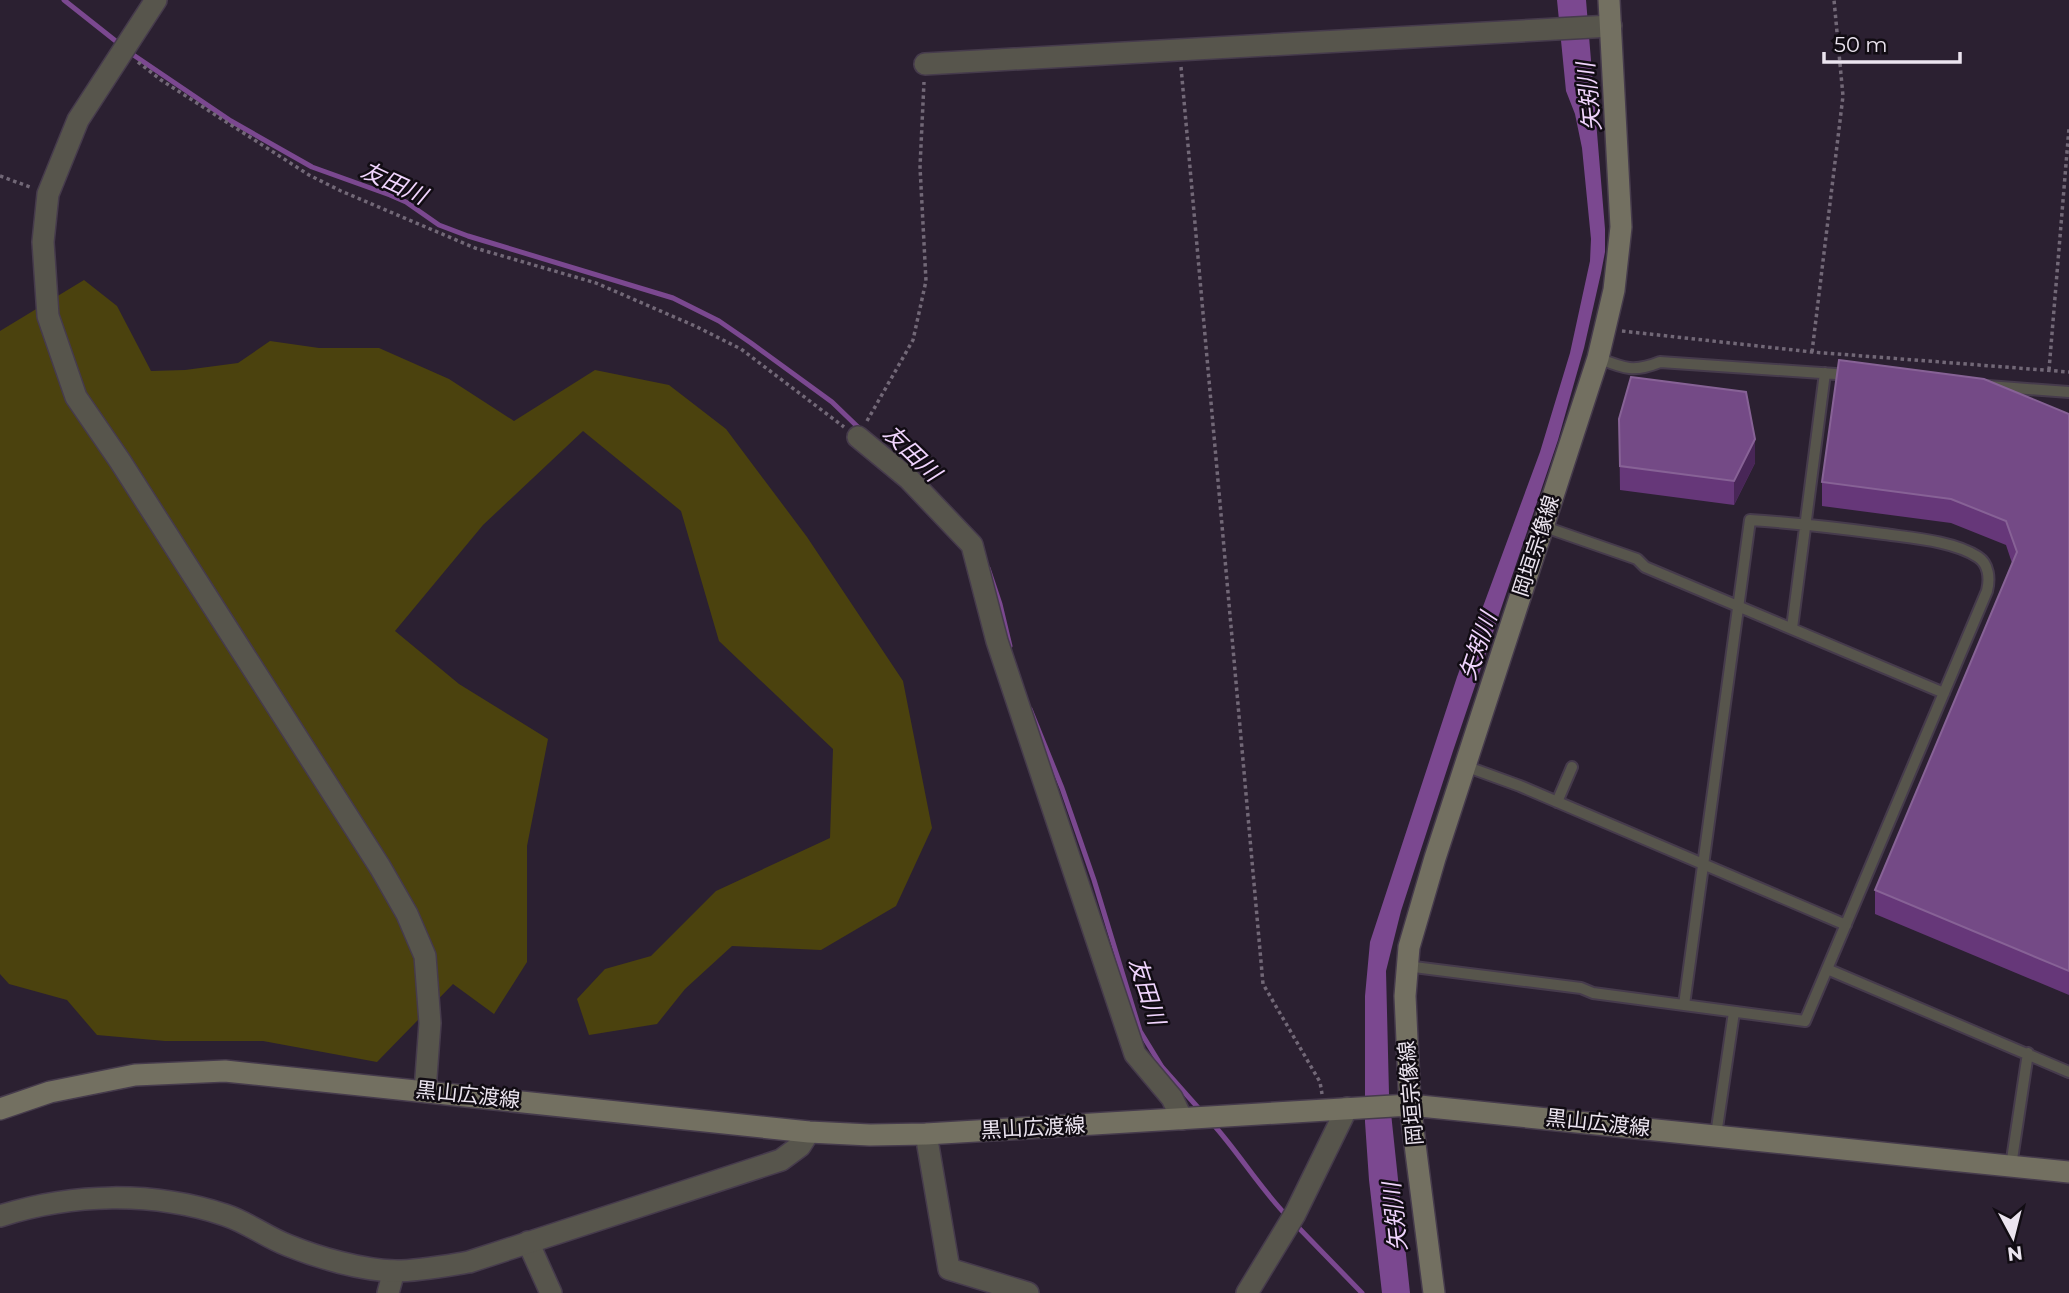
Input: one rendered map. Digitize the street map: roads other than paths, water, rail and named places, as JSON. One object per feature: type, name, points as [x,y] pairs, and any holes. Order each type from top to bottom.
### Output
[{"type":"main road","name":"岡垣宗像線","points":[[1434,1293],[1410,1105],[1405,1009],[1406,966],[1435,858],[1598,358],[1605,329],[1619,260],[1621,227],[1609,0]]},
{"type":"main road","name":"黒山広渡線","points":[[0,1109],[86,1083],[135,1075],[225,1071],[809,1132],[870,1135],[926,1134],[1410,1105],[2069,1172]]},
{"type":"street","points":[[156,0],[78,120],[48,194],[43,242],[48,316],[76,397],[128,472],[407,914],[425,956],[430,1023],[425,1091]]},
{"type":"street","points":[[925,64],[1611,26]]},
{"type":"street","points":[[858,437],[909,479],[972,545],[997,641],[1135,1054],[1172,1098],[1182,1119]]},
{"type":"street","points":[[1247,1293],[1295,1214],[1347,1108]]},
{"type":"street","points":[[0,1216],[56,1201],[131,1198],[172,1202],[225,1215],[312,1255],[394,1271],[469,1262],[781,1160],[800,1146],[809,1132]]},
{"type":"street","points":[[926,1134],[950,1269],[1028,1293]]},
{"type":"street","points":[[528,1242],[551,1293]]},
{"type":"street","points":[[388,1293],[394,1271]]},
{"type":"lane","points":[[1598,358],[1626,369],[1646,368],[1660,362],[1866,376]]},
{"type":"lane","points":[[1792,628],[1825,373]]},
{"type":"lane","points":[[1974,384],[2069,392]]},
{"type":"lane","points":[[1406,966],[1581,988],[1593,993],[1805,1021],[1989,582],[1988,571],[1979,557],[1918,539],[1805,523],[1750,520],[1684,1005]]},
{"type":"lane","points":[[1542,526],[1637,559],[1645,567],[1944,693]]},
{"type":"lane","points":[[1465,766],[1557,802],[1846,925]]},
{"type":"lane","points":[[1557,802],[1572,767]]},
{"type":"lane","points":[[1827,969],[2069,1072]]},
{"type":"lane","points":[[1716,1135],[1734,1012]]},
{"type":"lane","points":[[2011,1166],[2028,1053]]},
{"type":"water","name":"矢矧川","points":[[1557,0],[1586,0],[1605,252],[1584,348],[1558,440],[1401,911],[1386,971],[1389,1094],[1410,1293],[1382,1293],[1365,1122],[1365,996],[1370,942],[1457,677],[1540,452],[1570,353],[1590,261],[1591,239],[1582,148],[1575,114],[1566,91]]},
{"type":"waterway","name":"友田川","points":[[64,0],[122,46]]},
{"type":"waterway","name":"友田川","points":[[129,52],[231,121],[312,167],[406,202],[439,225],[673,298],[719,321],[832,402],[862,431]]},
{"type":"waterway","name":"友田川","points":[[988,568],[1010,646]]},
{"type":"waterway","name":"友田川","points":[[1030,709],[1062,788],[1094,880],[1140,1031],[1162,1067],[1201,1111]]},
{"type":"waterway","name":"友田川","points":[[1212,1123],[1287,1216]]},
{"type":"waterway","name":"友田川","points":[[1294,1223],[1362,1293]]}]
